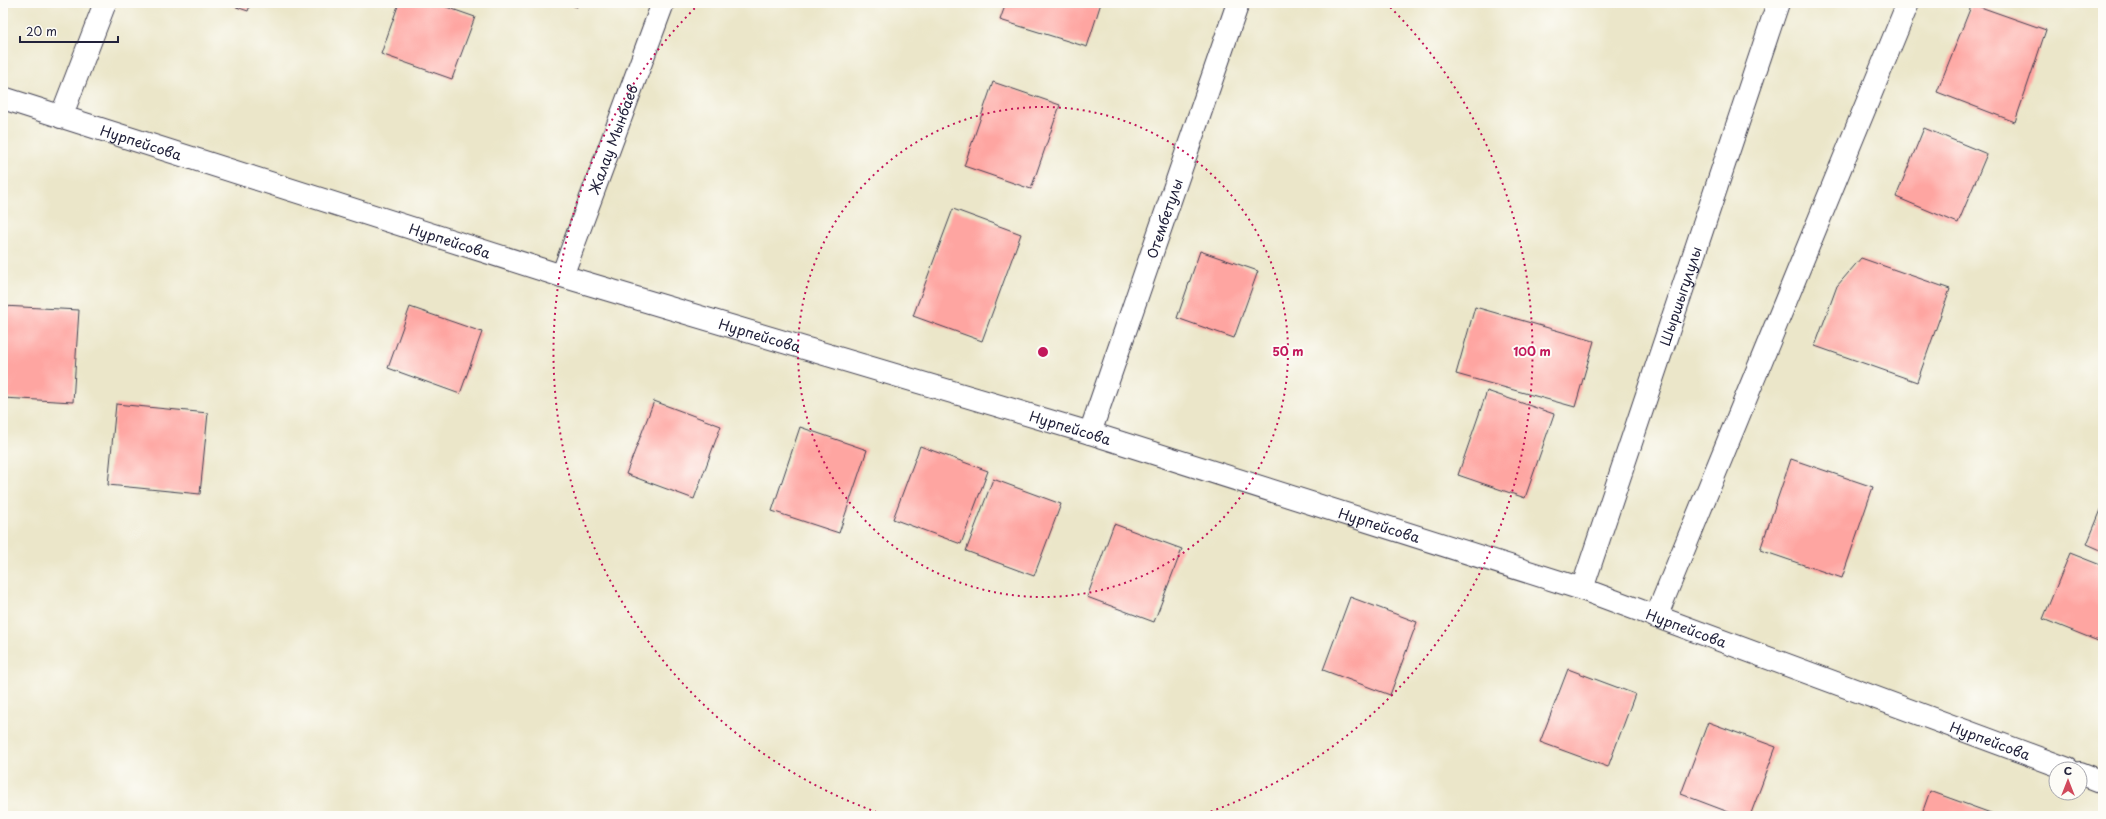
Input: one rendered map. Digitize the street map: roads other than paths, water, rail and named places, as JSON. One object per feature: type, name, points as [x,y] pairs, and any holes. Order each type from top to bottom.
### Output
[{"type":"street","points":[[61,117],[105,3]]},
{"type":"street","name":"Жалау Мынбаев","points":[[562,276],[663,3]]},
{"type":"street","name":"Отембетулы","points":[[1090,434],[1238,3]]},
{"type":"street","name":"Шыршыгулулы","points":[[1582,590],[1778,3]]},
{"type":"street","points":[[1656,617],[1908,3]]},
{"type":"street","name":"Нурпейсова","points":[[3,98],[562,276],[1090,434],[1582,590],[2048,762]]},
{"type":"street","points":[[2088,776],[2103,782]]}]
